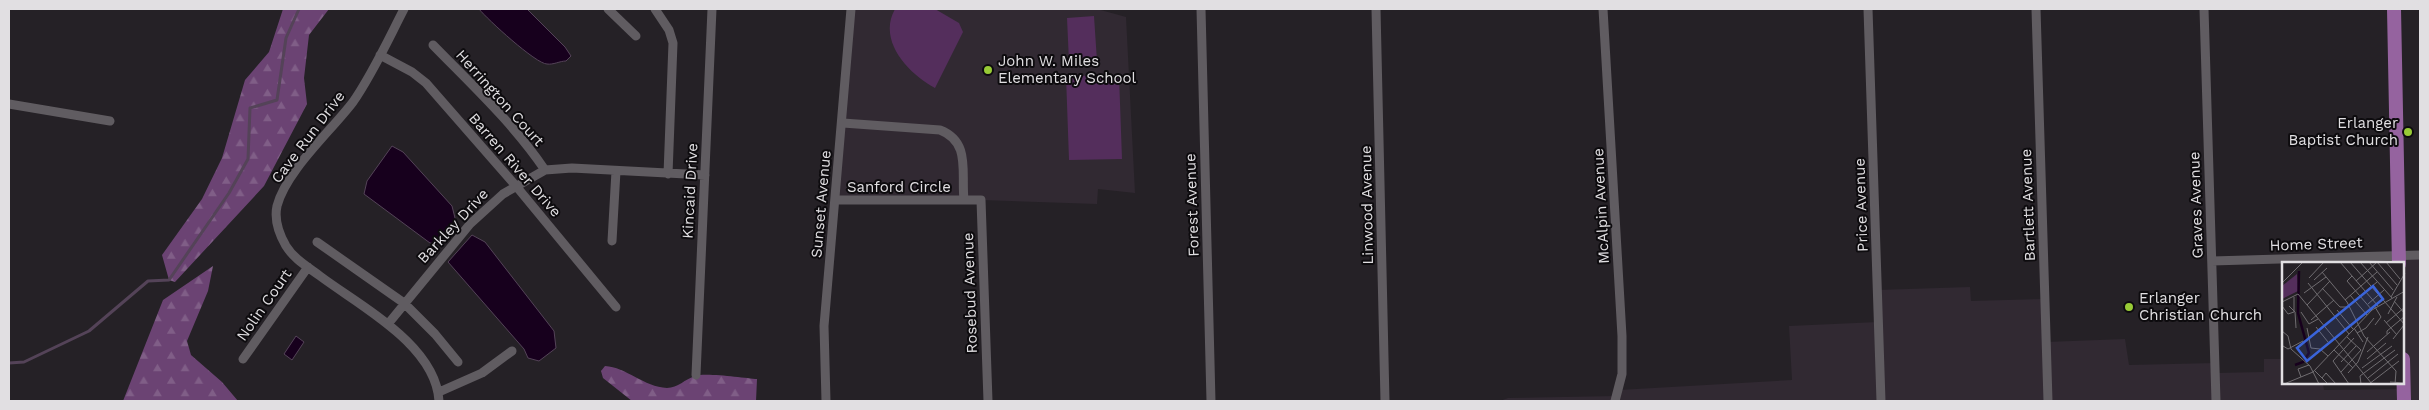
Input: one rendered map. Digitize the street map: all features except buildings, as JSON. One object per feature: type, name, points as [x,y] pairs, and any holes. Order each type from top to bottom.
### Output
[{"type":"main road","points":[[2394,9],[2399,260]]},
{"type":"main road","points":[[2404,385],[2404,401]]},
{"type":"street","name":"Cave Run Drive","points":[[404,9],[380,55],[352,102],[284,189],[278,205],[277,226],[286,246],[308,267],[388,324],[415,349],[427,367],[439,397]]},
{"type":"street","points":[[608,9],[636,36]]},
{"type":"street","points":[[655,9],[669,30],[673,44],[668,174]]},
{"type":"street","name":"Kincaid Drive","points":[[696,375],[712,9]]},
{"type":"street","name":"Sunset Avenue","points":[[826,401],[824,326],[852,9]]},
{"type":"street","name":"Forest Avenue","points":[[1201,9],[1211,401]]},
{"type":"street","name":"Linwood Avenue","points":[[1376,9],[1385,401]]},
{"type":"street","name":"McAlpin Avenue","points":[[1602,9],[1622,336],[1622,374],[1615,401]]},
{"type":"street","name":"Price Avenue","points":[[1868,9],[1881,401]]},
{"type":"street","name":"Bartlett Avenue","points":[[2036,9],[2048,401]]},
{"type":"street","name":"Graves Avenue","points":[[2204,9],[2216,401]]},
{"type":"street","name":"Herrington Court","points":[[433,45],[489,102],[533,152],[545,170]]},
{"type":"street","name":"Barren River Drive","points":[[380,55],[412,72],[426,83],[516,186],[616,307]]},
{"type":"street","points":[[9,104],[110,121]]},
{"type":"street","name":"Sanford Circle","points":[[836,200],[964,200],[962,152],[959,143],[954,137],[940,130],[843,123]]},
{"type":"street","name":"Barkley Drive","points":[[388,324],[470,224],[502,194],[545,170],[572,168],[705,175]]},
{"type":"street","points":[[612,241],[616,171]]},
{"type":"street","name":"Rosebud Avenue","points":[[964,200],[980,200],[988,401]]},
{"type":"street","points":[[317,242],[404,303],[436,334],[458,362]]},
{"type":"street","name":"Home Street","points":[[2212,261],[2399,260],[2420,256]]},
{"type":"street","name":"Nolin Court","points":[[243,359],[308,267]]},
{"type":"street","points":[[439,397],[482,373],[512,351]]},
{"type":"shaded area","points":[[479,9],[527,9],[565,47],[571,56],[566,61],[547,64],[541,62],[512,40]]},
{"type":"shaded area","name":"John W. Miles Elementary School","points":[[851,9],[1097,9],[1126,17],[1135,193],[1098,189],[1097,204],[981,200],[836,200]]},
{"type":"shaded area","points":[[895,9],[935,9],[959,23],[963,32],[935,88],[925,82],[906,65],[893,44],[890,33],[890,21]]},
{"type":"shaded area","points":[[1094,16],[1097,61],[1069,62],[1067,18]]},
{"type":"shaded area","points":[[1119,75],[1122,159],[1069,160],[1066,76]]},
{"type":"shaded area","points":[[392,146],[403,152],[452,206],[456,222],[437,244],[430,243],[364,194],[367,181]]},
{"type":"shaded area","points":[[472,235],[485,242],[554,331],[556,348],[539,361],[528,358],[524,349],[448,262]]},
{"type":"shaded area","points":[[2420,255],[2420,401],[1500,401],[1508,398],[1617,396],[1619,390],[1792,380],[1789,326],[1878,322],[1877,290],[1970,287],[1971,301],[2044,299],[2046,342],[2125,339],[2129,365],[2215,363],[2216,373],[2264,372],[2264,359],[2282,359],[2282,385],[2323,385],[2324,390],[2403,389],[2404,262],[2402,262],[2399,256]]},
{"type":"shaded area","points":[[296,336],[304,342],[292,360],[284,354]]},
{"type":"green space","points":[[283,9],[329,9],[309,35],[304,78],[307,104],[264,186],[175,282],[169,280],[162,255],[202,199],[222,158],[245,80],[269,52]]},
{"type":"green space","points":[[213,266],[208,291],[187,341],[191,355],[222,382],[238,401],[123,401],[163,300]]},
{"type":"green space","points":[[605,366],[613,367],[659,387],[667,388],[675,387],[691,377],[700,375],[757,379],[756,401],[632,401],[603,378],[601,371]]},
{"type":"waterway","points":[[9,363],[24,362],[89,331],[148,281],[169,280],[229,193],[248,159],[250,108],[277,100],[286,38],[299,9]]},
{"type":"place","name":"John W. Miles Elementary School","points":[[988,70]]},
{"type":"place","name":"Erlanger Baptist Church","points":[[2408,132]]},
{"type":"place","name":"Erlanger Christian Church","points":[[2129,307]]}]
